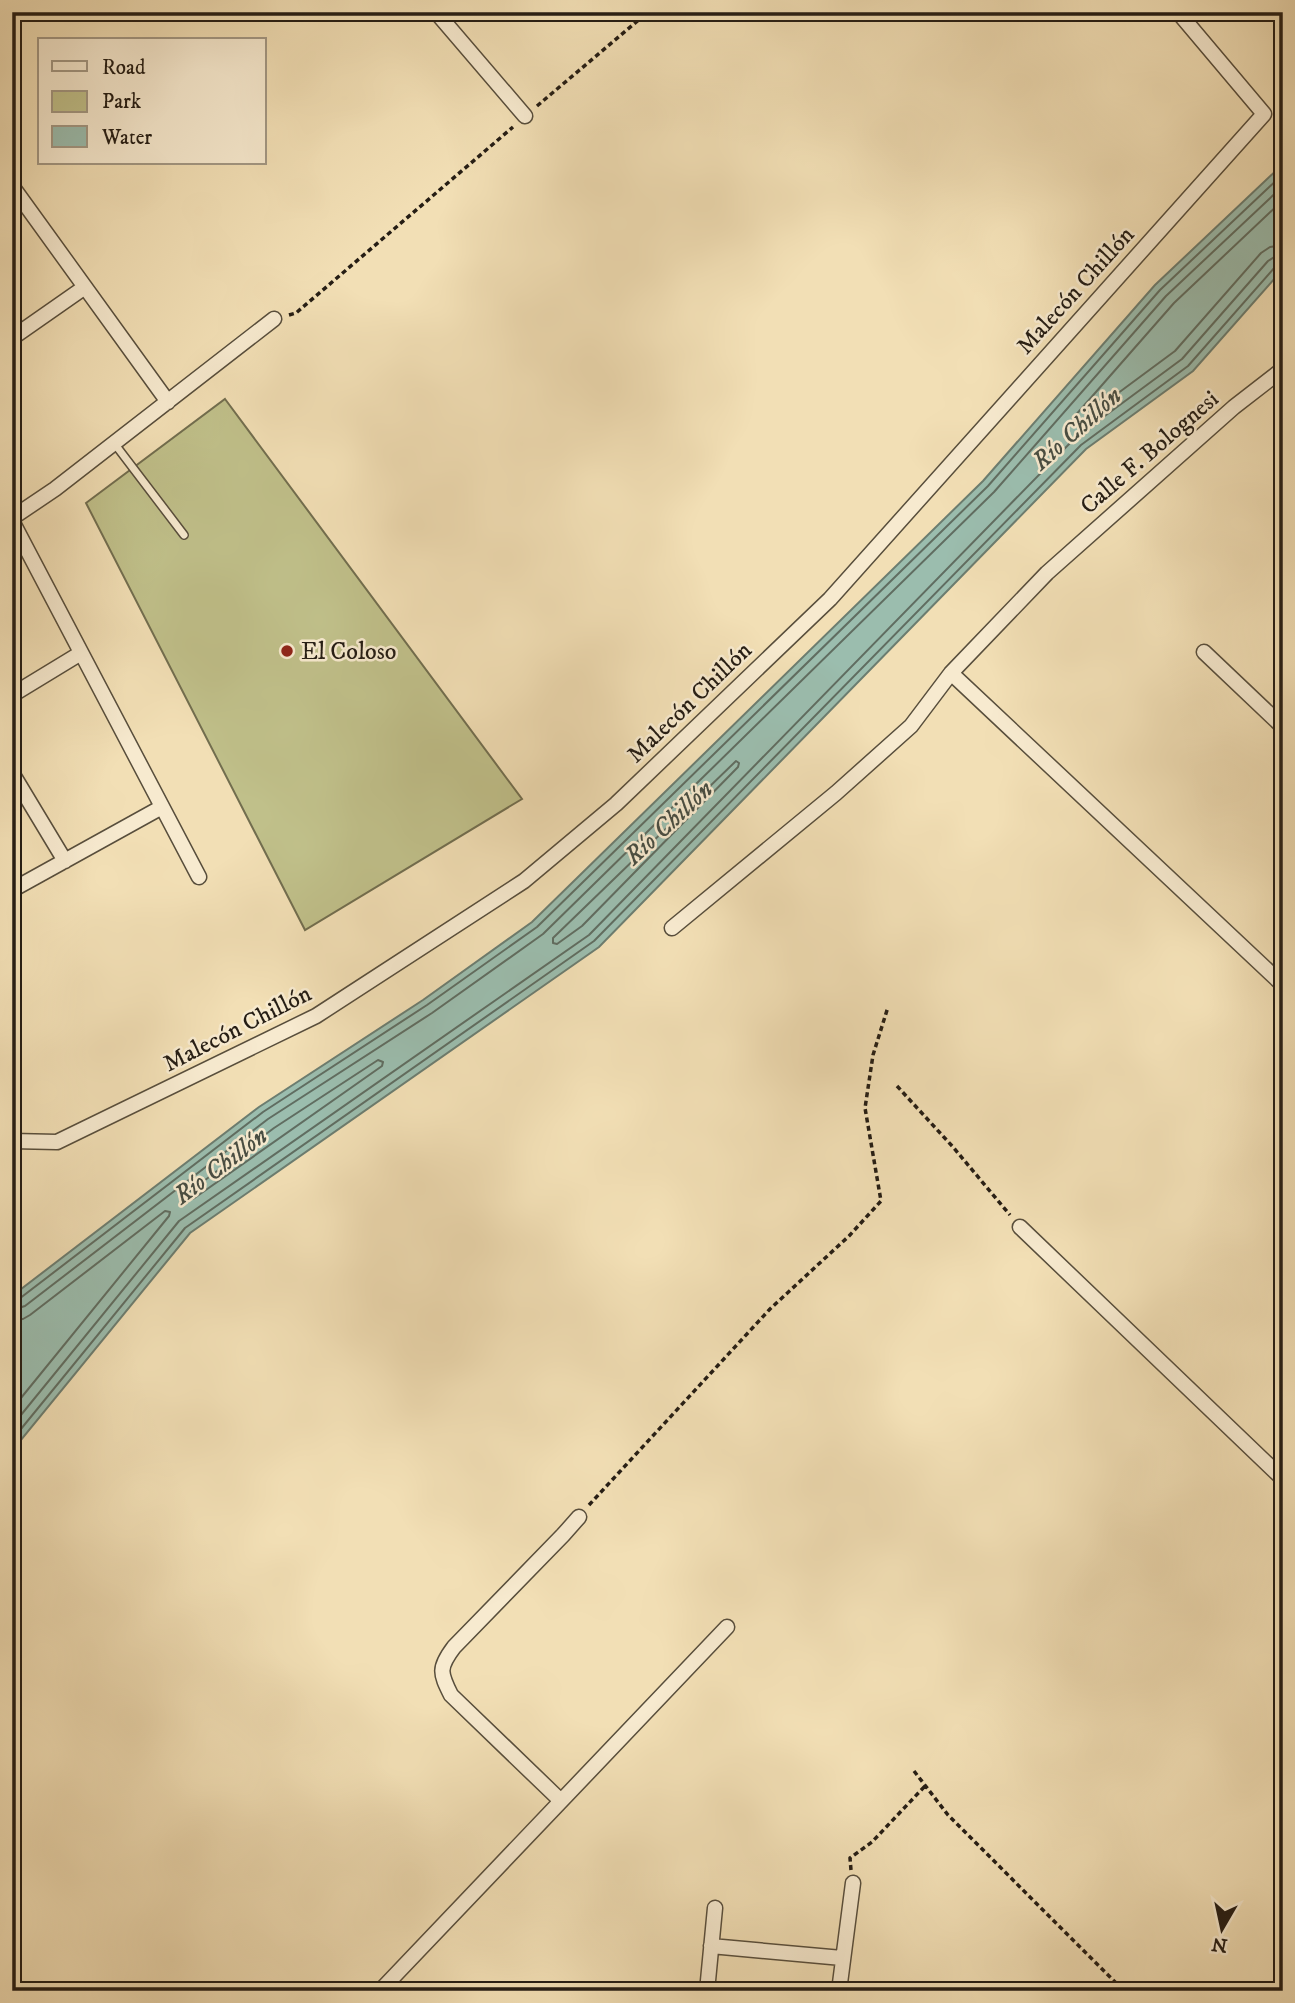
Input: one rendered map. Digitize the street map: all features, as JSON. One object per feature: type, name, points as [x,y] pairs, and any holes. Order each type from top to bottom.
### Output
[{"type":"street","points":[[436,12],[525,116]]},
{"type":"street","name":"Malecón Chillón","points":[[12,1141],[57,1142],[316,1016],[524,881],[616,804],[830,598],[1264,114],[1178,12]]},
{"type":"street","points":[[12,186],[168,402]]},
{"type":"street","points":[[12,338],[85,287]]},
{"type":"street","points":[[199,877],[12,520],[274,319]]},
{"type":"street","name":"Calle F. Bolognesi","points":[[672,928],[836,793],[911,726],[951,673],[1047,573],[1234,407],[1283,369]]},
{"type":"street","points":[[1203,652],[1283,727]]},
{"type":"street","points":[[12,695],[81,653]]},
{"type":"street","points":[[951,673],[1283,985]]},
{"type":"street","points":[[12,773],[65,861]]},
{"type":"street","points":[[12,890],[162,807]]},
{"type":"street","points":[[1020,1227],[1283,1479]]},
{"type":"street","points":[[561,1801],[451,1695],[441,1675],[443,1661],[454,1647],[579,1517]]},
{"type":"street","points":[[380,1991],[727,1627]]},
{"type":"street","points":[[839,1991],[853,1884]]},
{"type":"street","points":[[707,1991],[715,1908]]},
{"type":"street","points":[[711,1946],[842,1958]]},
{"type":"lane","points":[[114,443],[184,535]]},
{"type":"path","points":[[274,319],[296,313],[648,12]]},
{"type":"path","points":[[579,1517],[770,1309],[849,1236],[881,1201],[865,1108],[873,1055],[888,1007]]},
{"type":"path","points":[[897,1086],[953,1147],[1020,1227]]},
{"type":"path","points":[[914,1770],[948,1815],[1124,1991]]},
{"type":"path","points":[[853,1884],[850,1858],[872,1842],[925,1786]]},
{"type":"green space","name":"El Coloso","points":[[225,399],[522,799],[305,930],[86,503]]},
{"type":"water","name":"Río Chillón","points":[[1283,164],[1283,269],[1193,371],[1086,449],[599,947],[190,1233],[12,1451],[12,1296],[259,1107],[423,1000],[532,922],[983,481],[1155,285]]},
{"type":"place","name":"El Coloso","points":[[287,651]]}]
